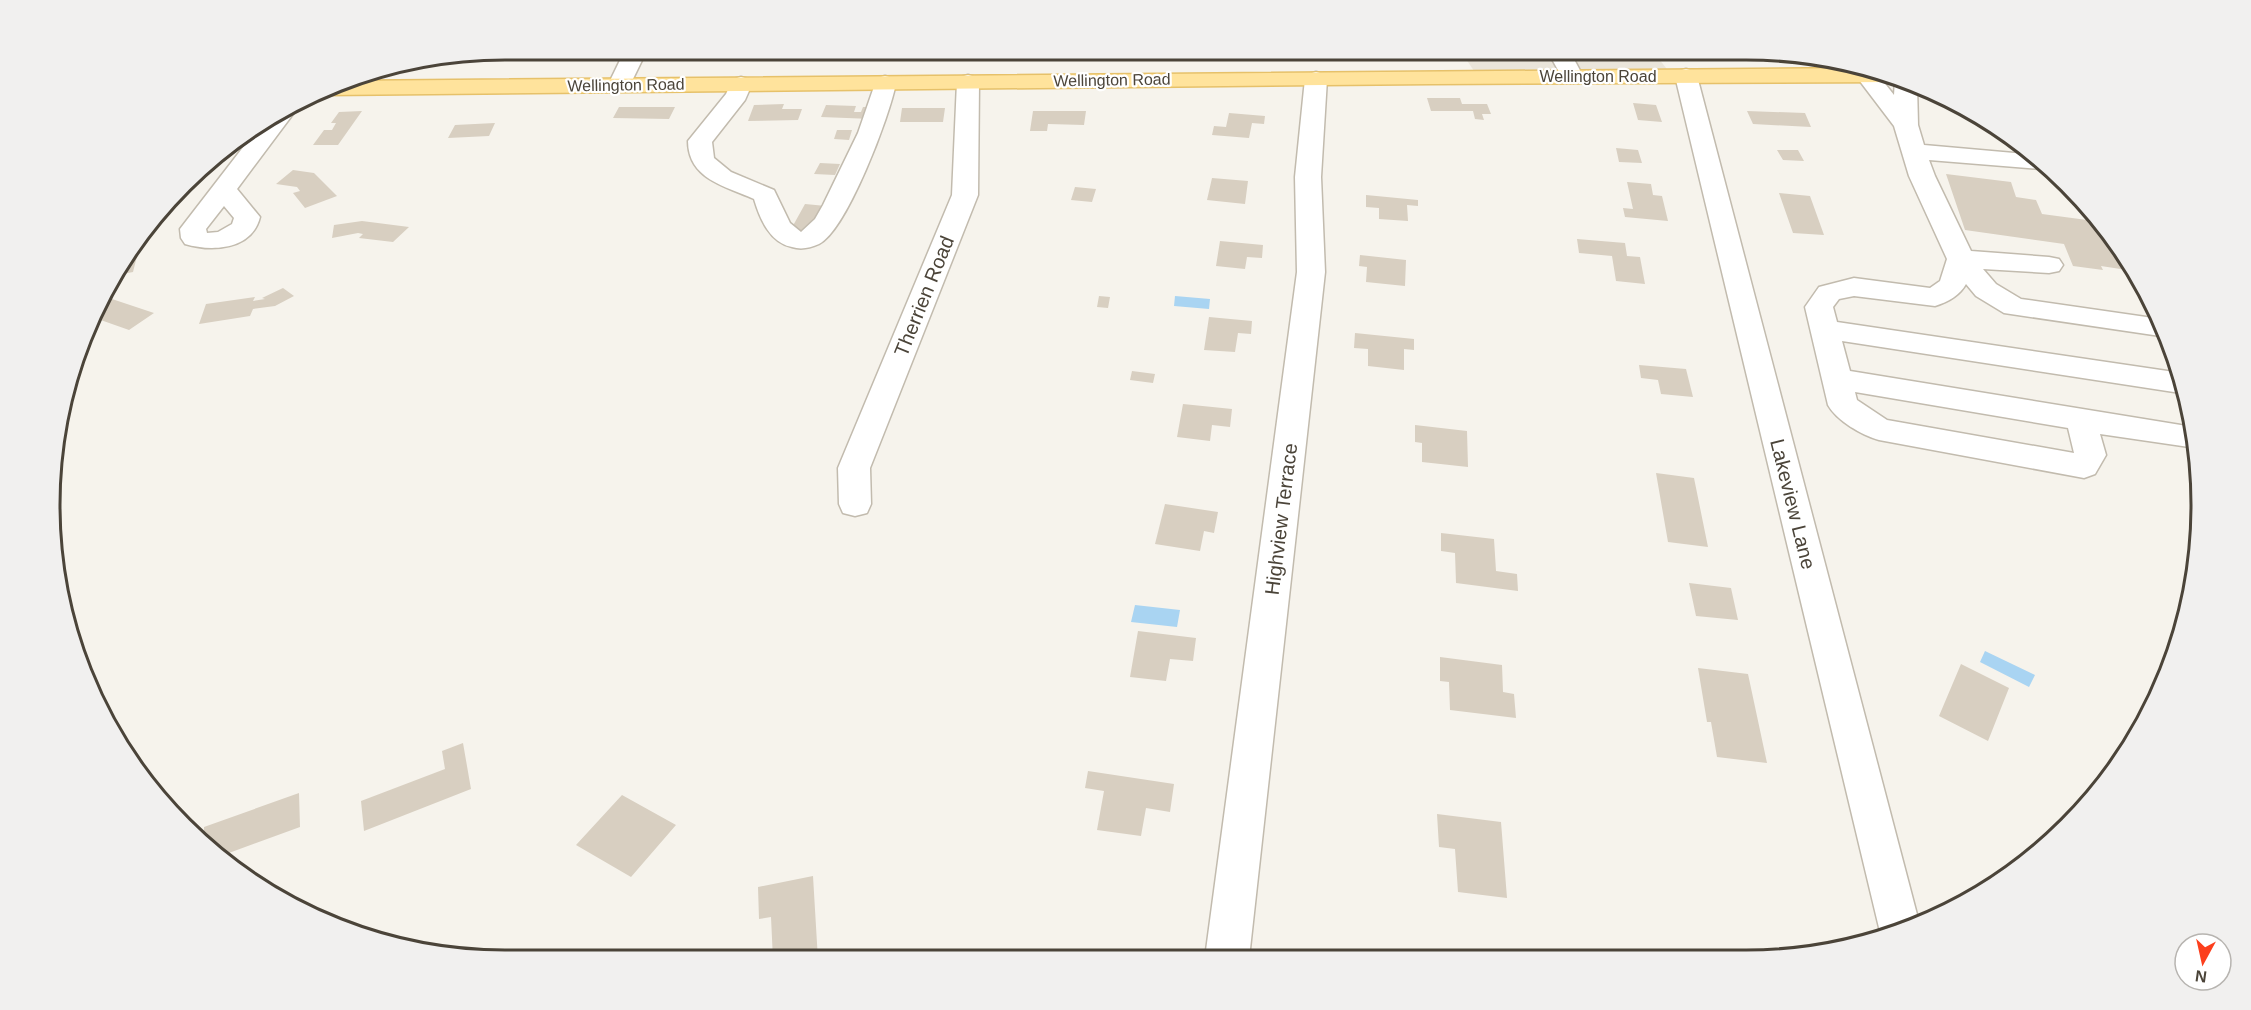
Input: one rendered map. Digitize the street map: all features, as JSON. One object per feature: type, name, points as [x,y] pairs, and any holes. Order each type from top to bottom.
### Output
[{"type":"main road","name":"Wellington Road","points":[[352,88],[1572,76],[1864,76]]},
{"type":"street","points":[[619,85],[631,60]]},
{"type":"street","points":[[1563,60],[1572,76]]},
{"type":"street","name":"Lakeview Lane","points":[[1686,76],[1898,923]]},
{"type":"street","points":[[1868,77],[1906,125]]},
{"type":"street","name":"Highview Terrace","points":[[1228,950],[1311,272],[1308,177],[1316,79]]},
{"type":"street","name":"Therrien Road","points":[[855,504],[854,468],[965,195],[968,82]]},
{"type":"street","points":[[741,84],[737,95],[700,141],[702,159],[710,168],[729,180],[765,195],[769,209],[783,235],[794,240],[807,239],[823,227],[875,126],[885,83]]},
{"type":"street","points":[[1906,90],[1906,125],[1913,151],[1936,210],[1961,259],[1986,290],[2014,307]]},
{"type":"street","points":[[224,189],[271,127]]},
{"type":"street","points":[[1913,151],[2028,161]]},
{"type":"street","points":[[1961,259],[2049,265]]},
{"type":"street","points":[[1935,297],[1952,285],[1961,259]]},
{"type":"street","points":[[2096,422],[2083,426],[2090,455],[2084,466],[1879,429],[1843,405],[1819,307],[1829,293],[1854,287],[2154,327]]},
{"type":"street","points":[[1824,329],[2174,382]]},
{"type":"street","points":[[1836,380],[2185,437]]},
{"type":"shaded area","points":[[1467,60],[1660,60],[1670,73],[1474,71]]},
{"type":"water","points":[[1175,296],[1210,299],[1209,309],[1174,306]]},
{"type":"water","points":[[1135,605],[1180,610],[1177,627],[1131,622]]},
{"type":"water","points":[[1985,651],[2035,675],[2029,687],[1980,662]]},
{"type":"building","points":[[1427,98],[1460,98],[1462,104],[1487,104],[1491,114],[1482,114],[1484,120],[1475,119],[1473,111],[1431,111]]},
{"type":"building","points":[[1633,103],[1656,105],[1662,122],[1638,120]]},
{"type":"building","points":[[784,104],[782,109],[802,109],[798,120],[748,121],[754,105]]},
{"type":"building","points":[[826,105],[856,106],[854,112],[861,112],[863,107],[876,107],[872,119],[821,117]]},
{"type":"building","points":[[619,107],[675,107],[669,119],[613,118]]},
{"type":"building","points":[[902,108],[945,108],[943,122],[900,122]]},
{"type":"building","points":[[362,111],[338,145],[313,145],[324,130],[332,130],[336,123],[331,123],[339,112]]},
{"type":"building","points":[[1033,111],[1086,111],[1084,125],[1048,124],[1047,131],[1030,131]]},
{"type":"building","points":[[1747,111],[1805,113],[1811,127],[1753,124]]},
{"type":"building","points":[[1229,113],[1265,116],[1264,124],[1252,123],[1249,138],[1212,135],[1214,126],[1226,127]]},
{"type":"building","points":[[495,123],[489,136],[448,138],[455,125]]},
{"type":"building","points":[[837,130],[852,130],[849,140],[834,139]]},
{"type":"building","points":[[1616,148],[1638,150],[1642,163],[1619,162]]},
{"type":"building","points":[[1777,150],[1798,150],[1804,161],[1783,160]]},
{"type":"building","points":[[820,163],[840,164],[835,175],[814,174]]},
{"type":"building","points":[[293,170],[314,173],[337,196],[305,208],[293,193],[300,191],[297,187],[276,184]]},
{"type":"building","points":[[1946,174],[2011,182],[2016,197],[2036,200],[2042,214],[2086,219],[2123,269],[2101,266],[2103,270],[2073,266],[2064,244],[1965,230]]},
{"type":"building","points":[[1212,178],[1248,181],[1245,204],[1207,200]]},
{"type":"building","points":[[1627,182],[1651,184],[1653,195],[1662,196],[1668,221],[1625,217],[1623,208],[1633,209]]},
{"type":"building","points":[[1075,187],[1096,189],[1092,202],[1071,200]]},
{"type":"building","points":[[1779,193],[1810,196],[1824,235],[1793,233]]},
{"type":"building","points":[[1366,195],[1418,200],[1418,206],[1407,205],[1408,221],[1379,219],[1379,208],[1366,207]]},
{"type":"building","points":[[805,204],[826,206],[813,232],[790,231]]},
{"type":"building","points":[[362,221],[409,227],[393,242],[359,238],[363,234],[358,233],[332,238],[334,225]]},
{"type":"building","points":[[1577,239],[1625,243],[1627,256],[1640,257],[1645,284],[1616,281],[1612,256],[1579,253]]},
{"type":"building","points":[[1220,241],[1263,245],[1262,258],[1247,257],[1245,269],[1216,266]]},
{"type":"building","points":[[137,255],[133,272],[125,273]]},
{"type":"building","points":[[1360,255],[1406,260],[1405,286],[1366,282],[1367,267],[1359,266]]},
{"type":"building","points":[[283,288],[294,296],[275,306],[253,309],[250,316],[199,324],[206,304],[255,297],[253,301],[265,299],[262,298]]},
{"type":"building","points":[[1099,296],[1110,297],[1108,308],[1097,307]]},
{"type":"building","points":[[111,299],[154,313],[129,330],[101,320]]},
{"type":"building","points":[[1209,317],[1252,321],[1251,334],[1238,333],[1235,352],[1204,350]]},
{"type":"building","points":[[1355,333],[1414,339],[1414,350],[1404,349],[1404,370],[1368,366],[1368,349],[1354,348]]},
{"type":"building","points":[[1639,365],[1686,369],[1693,397],[1661,394],[1658,380],[1641,378]]},
{"type":"building","points":[[1132,371],[1155,374],[1153,383],[1130,380]]},
{"type":"building","points":[[1183,404],[1232,409],[1230,427],[1212,425],[1210,441],[1177,437]]},
{"type":"building","points":[[1415,425],[1467,431],[1468,467],[1422,462],[1422,443],[1415,442]]},
{"type":"building","points":[[1656,473],[1694,478],[1708,547],[1668,542]]},
{"type":"building","points":[[1165,504],[1218,512],[1214,533],[1204,531],[1200,551],[1155,544]]},
{"type":"building","points":[[1441,533],[1494,539],[1496,571],[1517,574],[1518,591],[1456,583],[1455,553],[1441,551]]},
{"type":"building","points":[[1689,583],[1731,588],[1738,620],[1696,616]]},
{"type":"building","points":[[1138,631],[1196,638],[1193,661],[1170,659],[1166,681],[1130,677]]},
{"type":"building","points":[[1440,657],[1502,665],[1503,692],[1514,694],[1516,718],[1450,710],[1449,682],[1440,681]]},
{"type":"building","points":[[1961,664],[2009,688],[1988,741],[1939,716]]},
{"type":"building","points":[[1698,668],[1748,674],[1767,763],[1717,757],[1711,722],[1707,722]]},
{"type":"building","points":[[463,743],[471,789],[364,831],[361,801],[445,769],[442,751]]},
{"type":"building","points":[[1088,771],[1174,784],[1170,812],[1146,808],[1141,836],[1097,830],[1104,791],[1085,788]]},
{"type":"building","points":[[299,793],[300,827],[228,853],[204,833],[204,827]]},
{"type":"building","points":[[622,795],[676,825],[631,877],[576,845]]},
{"type":"building","points":[[1437,814],[1501,822],[1507,898],[1458,892],[1455,849],[1439,847]]},
{"type":"building","points":[[813,876],[817,950],[773,950],[771,917],[759,919],[758,887]]}]
